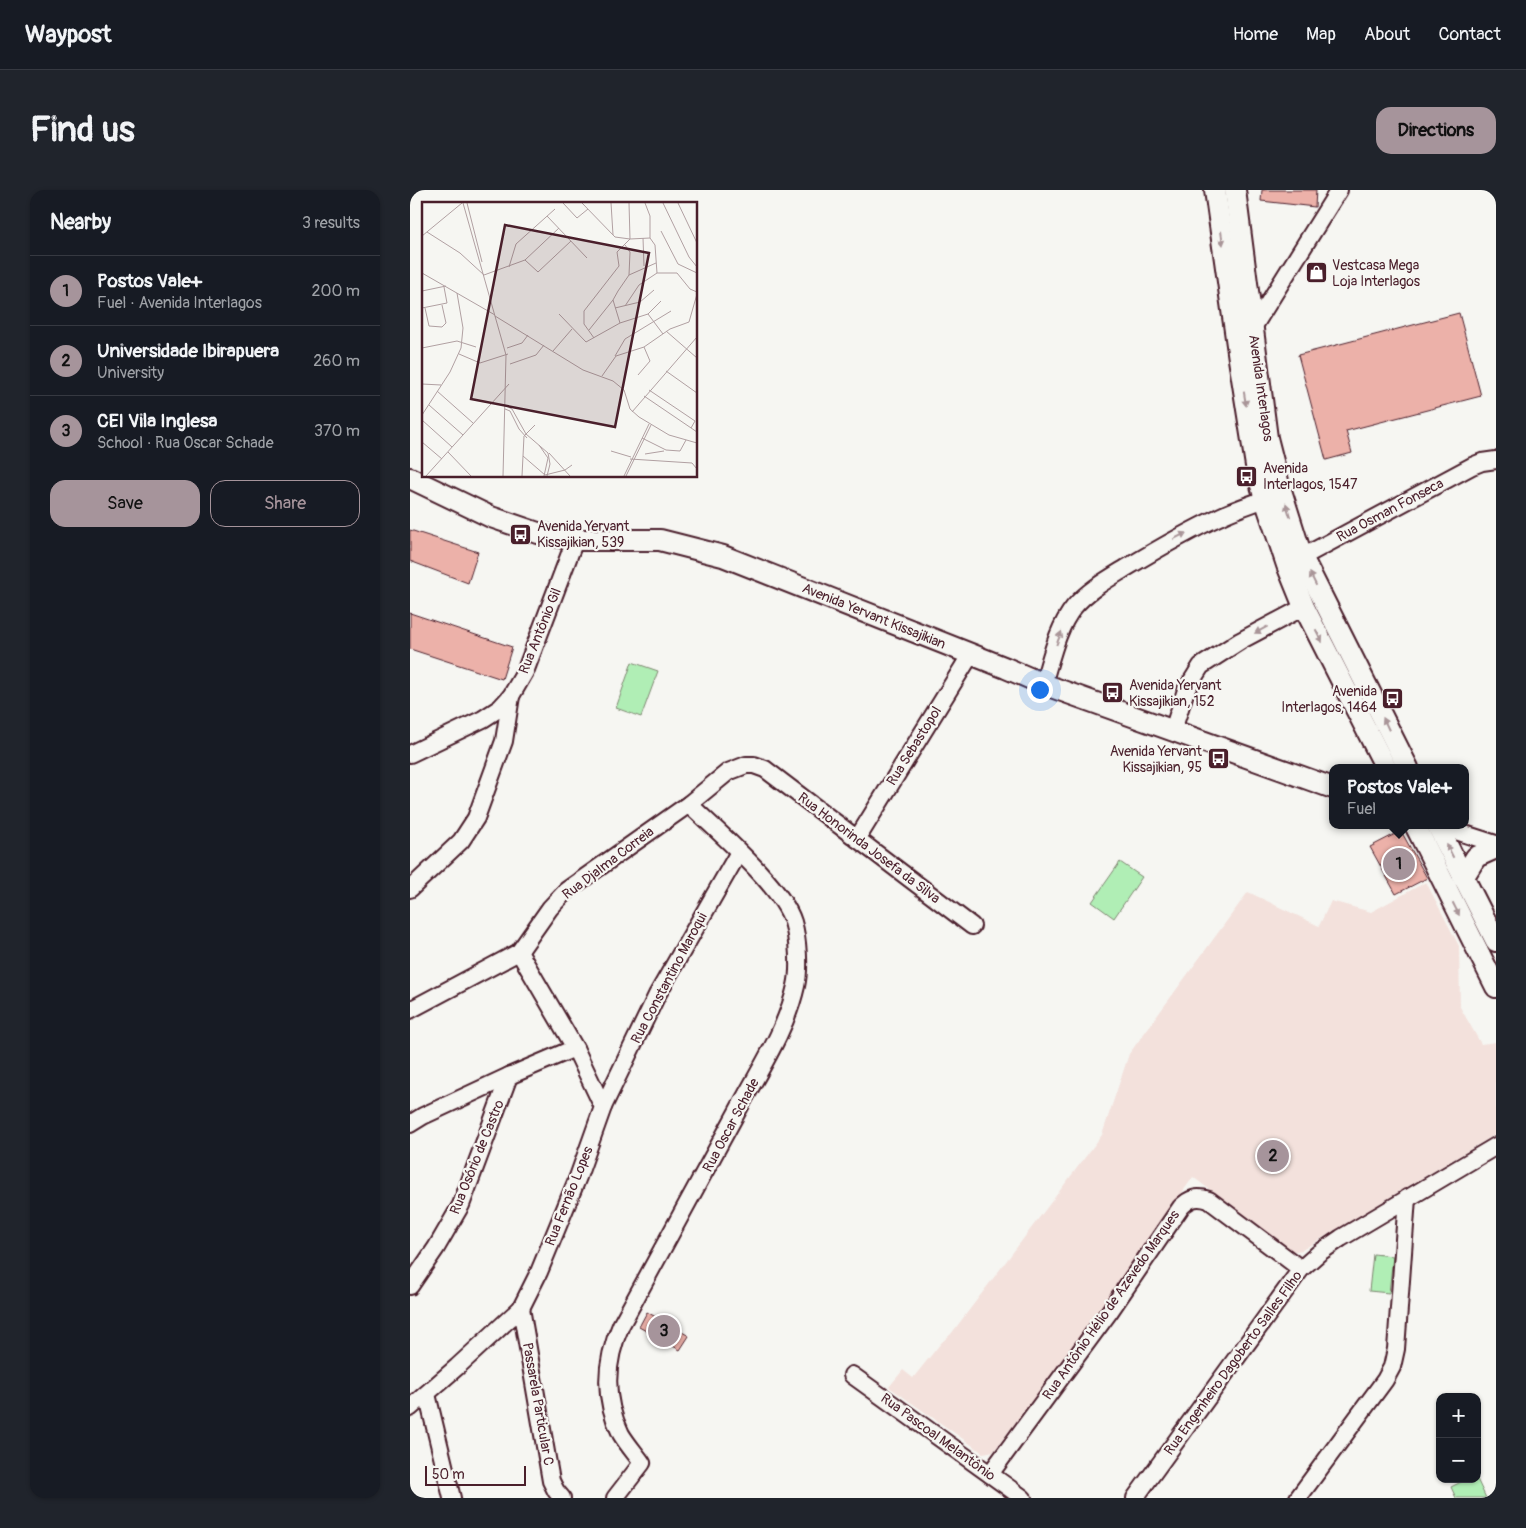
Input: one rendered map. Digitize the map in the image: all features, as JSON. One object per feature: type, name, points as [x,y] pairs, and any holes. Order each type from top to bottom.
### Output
[{"type":"main road","name":"Avenida Interlagos","points":[[1215,190],[1257,472],[1265,499],[1294,561],[1406,764]]},
{"type":"main road","name":"Avenida Interlagos","points":[[1235,190],[1267,438],[1278,481],[1304,608],[1384,764]]},
{"type":"main road","name":"Avenida Yervant Kissajikian","points":[[410,478],[490,517],[538,533],[575,540],[660,540],[723,556],[1043,684],[1329,787]]},
{"type":"main road","points":[[1417,829],[1496,988]]},
{"type":"main road","points":[[1439,829],[1496,941]]},
{"type":"main road","points":[[1463,878],[1476,857],[1496,848]]},
{"type":"street","points":[[1237,347],[1252,330],[1339,190]]},
{"type":"street","name":"Rua Osman Fonseca","points":[[1294,561],[1472,466],[1496,460]]},
{"type":"street","points":[[1043,684],[1068,616],[1075,606],[1087,595],[1108,579],[1169,542],[1220,516],[1265,499]]},
{"type":"street","name":"Rua Antônio Gil","points":[[410,754],[483,719],[500,708],[511,696],[525,672],[575,540]]},
{"type":"street","points":[[1173,730],[1186,690],[1201,666],[1240,641],[1304,608]]},
{"type":"street","name":"Rua Sebastopol","points":[[857,839],[971,654]]},
{"type":"street","points":[[410,889],[461,841],[476,818],[504,741],[511,696]]},
{"type":"street","name":"Rua Djalma Correia","points":[[410,1010],[519,952],[550,908],[567,890],[689,804],[728,772],[738,767],[754,765],[765,769]]},
{"type":"street","name":"Rua Honorinda Josefa da Silva","points":[[765,769],[972,926]]},
{"type":"street","name":"Rua Oscar Schade","points":[[615,1498],[642,1463],[622,1436],[613,1416],[608,1389],[608,1364],[613,1343],[762,1066],[786,1018],[797,984],[797,949],[793,921],[778,894],[739,852],[689,804]]},
{"type":"street","points":[[1449,829],[1496,844]]},
{"type":"street","name":"Rua Constantino Maroqui","points":[[603,1106],[657,995],[739,852]]},
{"type":"street","points":[[519,952],[575,1048],[603,1106]]},
{"type":"street","points":[[410,1124],[423,1116],[509,1076],[575,1048]]},
{"type":"street","name":"Rua Osório de Castro","points":[[410,1286],[436,1248],[461,1205],[509,1076]]},
{"type":"street","name":"Rua Fernão Lopes","points":[[410,1408],[521,1308],[578,1177],[603,1106]]},
{"type":"street","name":"Rua Engenheiro Dagoberto Salles Filho","points":[[1135,1498],[1301,1269],[1319,1253],[1341,1238],[1496,1146]]},
{"type":"street","name":"Rua Antônio Hélio de Azevedo Marques","points":[[990,1474],[1110,1312],[1181,1207],[1187,1201],[1201,1197],[1209,1200],[1301,1269]]},
{"type":"street","points":[[1298,1498],[1385,1380],[1392,1367],[1396,1349],[1407,1198]]},
{"type":"street","name":"Passarela Particular C","points":[[521,1308],[551,1481],[562,1498]]},
{"type":"street","name":"Rua Pascoal Melantônio","points":[[852,1375],[1023,1498]]},
{"type":"street","points":[[427,1394],[452,1498]]},
{"type":"shaded area","points":[[1426,882],[1459,946],[1460,1007],[1481,1044],[1496,1042],[1496,1134],[1302,1250],[1296,1251],[1290,1250],[1193,1177],[1088,1327],[994,1451],[983,1453],[889,1387],[903,1370],[913,1378],[941,1343],[951,1334],[1102,1135],[1129,1054],[1248,892],[1319,926],[1331,901],[1371,912]]},
{"type":"green space","points":[[632,662],[658,671],[641,717],[616,708]]},
{"type":"green space","points":[[1120,862],[1142,877],[1114,918],[1092,902]]},
{"type":"green space","points":[[1373,1254],[1393,1256],[1389,1293],[1369,1291]]},
{"type":"green space","points":[[1459,1483],[1479,1483],[1486,1498],[1456,1498],[1451,1487]]},
{"type":"building","points":[[1262,190],[1316,190],[1315,207],[1261,201]]},
{"type":"building","points":[[1459,313],[1481,396],[1346,431],[1352,453],[1326,460],[1298,355]]},
{"type":"building","points":[[410,530],[478,552],[468,583],[410,561]]},
{"type":"building","points":[[410,613],[512,647],[502,679],[410,649]]},
{"type":"building","points":[[1401,831],[1427,878],[1396,894],[1370,847]]},
{"type":"building","points":[[647,1312],[689,1336],[680,1350],[639,1327]]},
{"type":"place","name":"Vestcasa Mega Loja Interlagos","points":[[1316,273]]},
{"type":"place","name":"Avenida Interlagos, 1547","points":[[1247,476]]},
{"type":"place","name":"Avenida Yervant Kissajikian, 539","points":[[521,534]]},
{"type":"place","name":"Avenida Yervant Kissajikian, 152","points":[[1113,693]]},
{"type":"place","name":"Avenida Interlagos, 1464","points":[[1393,699]]},
{"type":"place","name":"Avenida Yervant Kissajikian, 95","points":[[1218,759]]},
{"type":"place","name":"Postos Vale+","points":[[1399,864]]},
{"type":"place","name":"Universidade Ibirapuera","points":[[1273,1156]]},
{"type":"place","name":"CEI Vila Inglesa","points":[[664,1331]]}]
